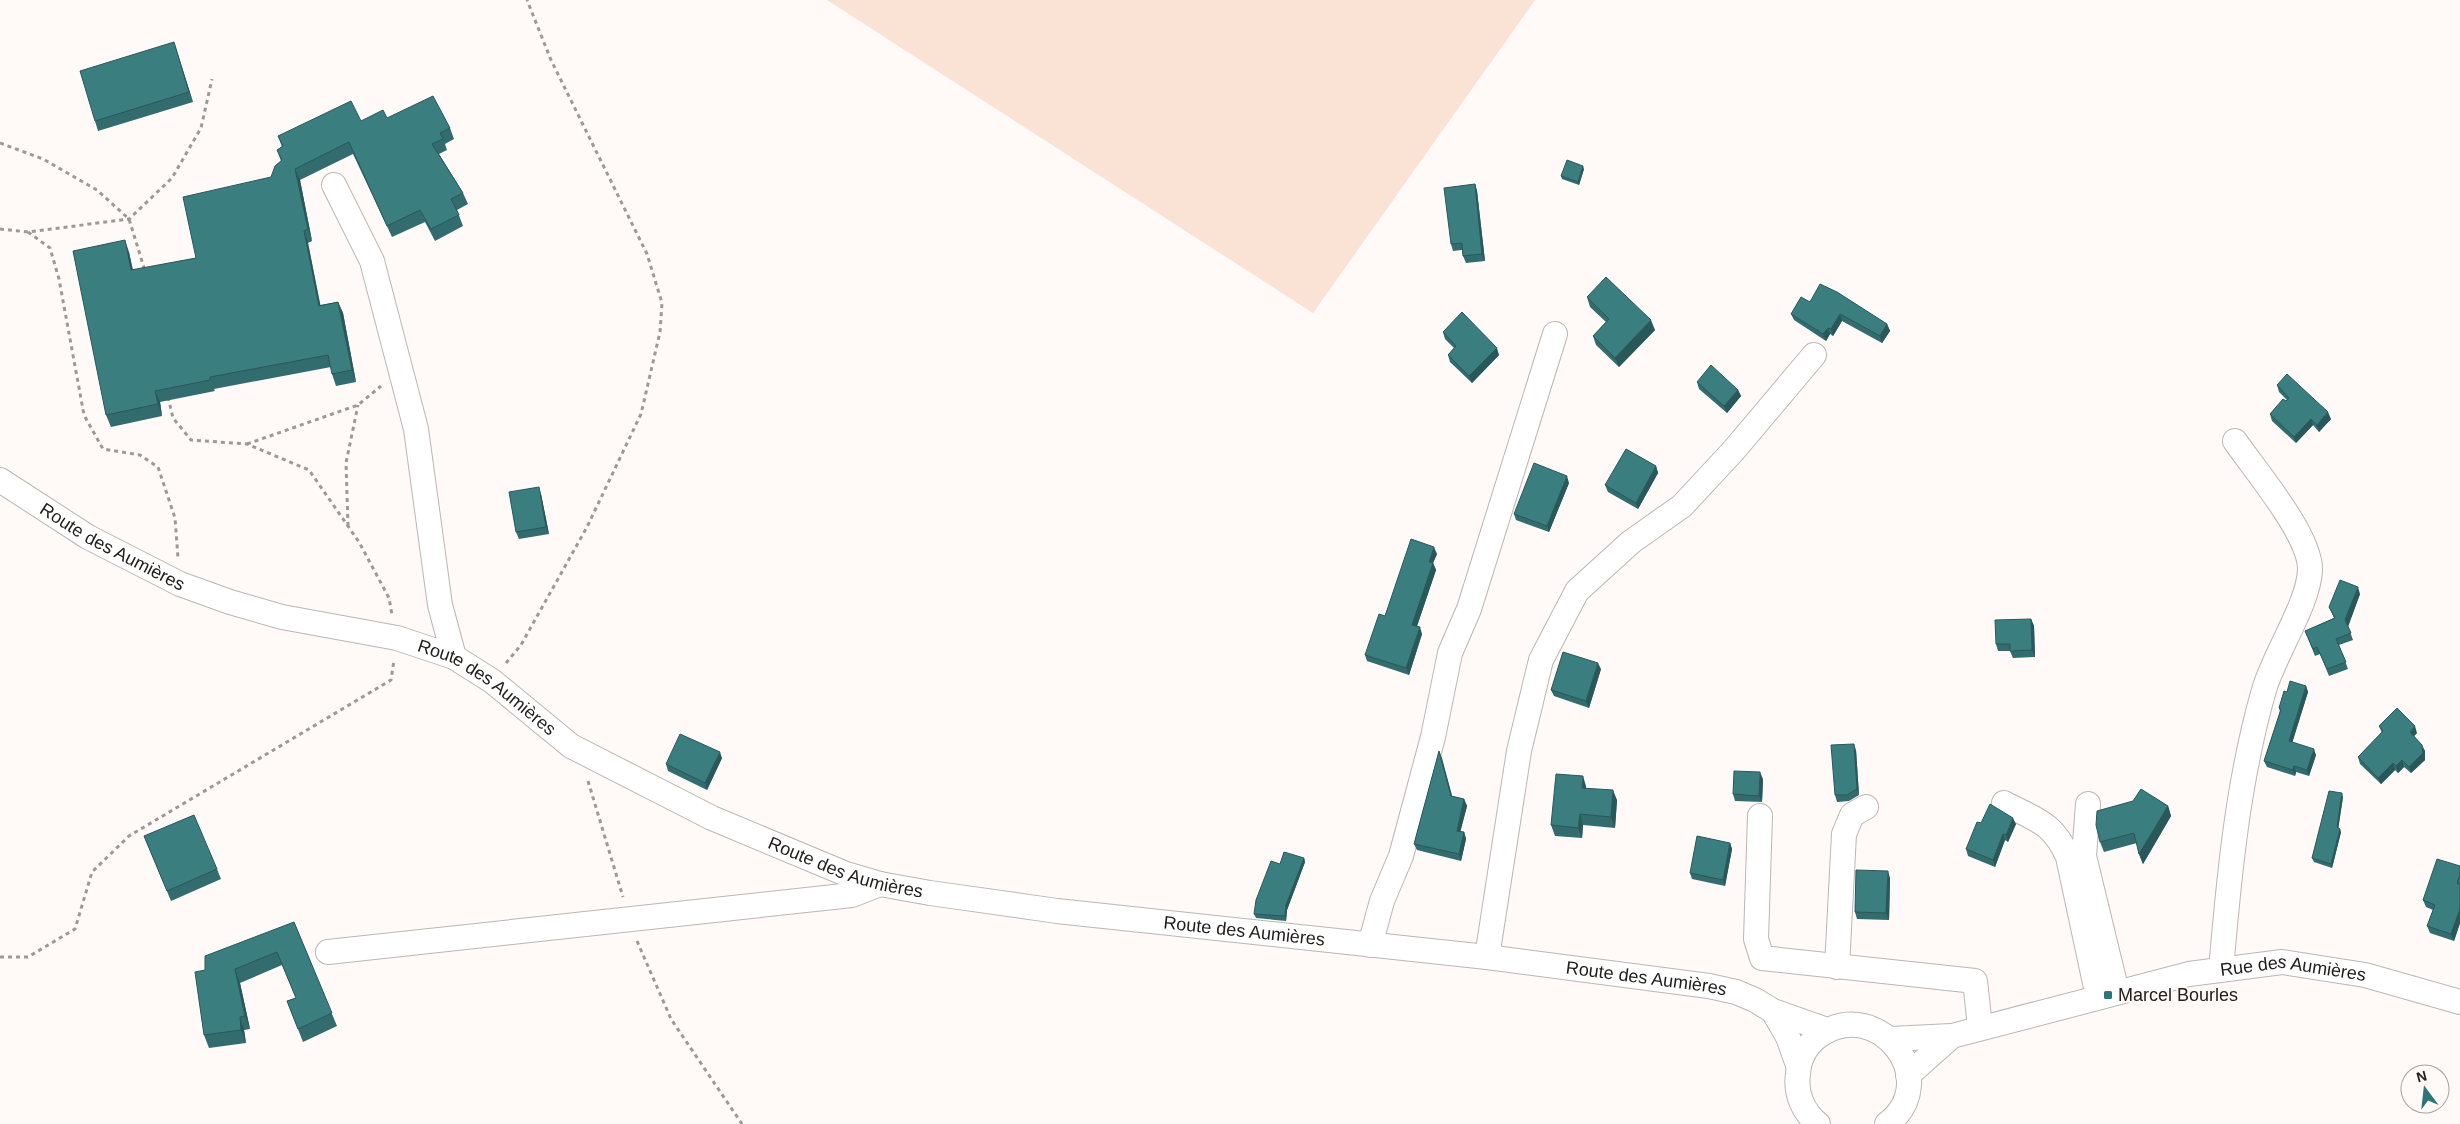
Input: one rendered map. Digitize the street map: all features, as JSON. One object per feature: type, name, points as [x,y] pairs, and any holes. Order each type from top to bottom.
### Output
[{"type":"street","points":[[334,185],[372,261],[399,372],[416,429],[440,605],[454,657]]},
{"type":"street","points":[[1370,945],[1382,902],[1401,856],[1433,737],[1450,653],[1469,609],[1555,334]]},
{"type":"street","points":[[1487,956],[1520,750],[1541,660],[1578,592],[1631,542],[1682,506],[1734,450],[1814,355]]},
{"type":"street","points":[[2221,970],[2229,883],[2251,742],[2264,689],[2306,592],[2310,570],[2305,545],[2235,441]]},
{"type":"street","name":"Route des Aumières","points":[[0,480],[88,538],[180,584],[230,602],[282,617],[397,638],[454,657],[492,681],[571,746],[621,774],[712,818],[846,874],[880,884],[930,894],[1057,911],[1487,956],[1709,986],[1736,992],[1755,1000],[1773,1011],[1827,1030]]},
{"type":"street","points":[[2004,804],[2049,826],[2061,841],[2068,857],[2107,995]]},
{"type":"street","points":[[2088,804],[2084,856],[2107,995]]},
{"type":"street","points":[[1837,967],[1844,834],[1852,815],[1866,807]]},
{"type":"street","points":[[1760,816],[1756,939],[1762,958],[1976,982],[1980,1028]]},
{"type":"street","points":[[328,952],[852,895],[880,884]]},
{"type":"street","name":"Rue des Aumières","points":[[1952,1036],[2188,974],[2282,962],[2365,975],[2460,1002]]},
{"type":"street","name":"Route des Aumières","points":[[1773,1011],[1788,1037],[1798,1065]]},
{"type":"street","points":[[1818,1124],[1811,1118],[1801,1102],[1796,1084],[1798,1065],[1805,1051],[1815,1039],[1827,1030],[1843,1025],[1860,1025],[1876,1030],[1890,1039],[1899,1049],[1907,1086],[1904,1124]]},
{"type":"street","points":[[1890,1039],[1952,1036]]},
{"type":"street","points":[[1887,1124],[1900,1111],[1907,1086],[1952,1036]]},
{"type":"path","points":[[492,681],[521,645],[578,544],[642,414],[660,332],[662,303],[647,254],[551,60],[527,0]]},
{"type":"path","points":[[0,228],[28,232],[129,219],[172,178],[201,128],[212,79]]},
{"type":"path","points":[[0,143],[43,159],[98,190],[129,219],[146,276]]},
{"type":"path","points":[[28,232],[50,248],[59,279],[84,415],[103,449],[140,455],[158,466],[175,518],[180,584]]},
{"type":"path","points":[[247,444],[358,405],[399,372]]},
{"type":"path","points":[[0,957],[28,957],[75,930],[92,872],[129,836],[391,680],[397,638],[389,598],[348,526],[309,470],[247,444],[191,440],[173,418],[167,392]]},
{"type":"path","points":[[348,526],[346,463],[358,405]]},
{"type":"shaded area","points":[[827,0],[1535,0],[1313,313]]},
{"type":"building","points":[[174,42],[189,92],[95,121],[80,71]]},
{"type":"building","points":[[433,96],[450,128],[440,133],[443,139],[432,144],[463,193],[451,199],[459,215],[431,229],[420,210],[387,226],[349,142],[295,169],[308,229],[304,231],[319,306],[338,302],[352,370],[332,374],[328,355],[210,377],[210,380],[155,391],[158,404],[106,415],[73,251],[125,240],[131,270],[196,258],[183,197],[271,177],[275,166],[282,160],[277,150],[283,146],[278,136],[351,101],[361,121],[383,110],[387,118]]},
{"type":"building","points":[[1567,160],[1583,166],[1578,182],[1561,176]]},
{"type":"building","points":[[1475,184],[1482,254],[1463,256],[1462,243],[1451,244],[1444,188]]},
{"type":"building","points":[[1606,277],[1651,320],[1615,358],[1593,336],[1609,319],[1587,297]]},
{"type":"building","points":[[1820,284],[1837,292],[1887,324],[1880,336],[1840,314],[1831,329],[1828,328],[1823,334],[1791,314],[1801,297],[1810,302]]},
{"type":"building","points":[[1462,312],[1497,348],[1469,376],[1448,355],[1456,346],[1443,332]]},
{"type":"building","points":[[1711,365],[1738,390],[1724,406],[1697,382]]},
{"type":"building","points":[[2287,374],[2328,412],[2317,425],[2311,419],[2294,437],[2270,414],[2283,399],[2286,401],[2289,398],[2277,385]]},
{"type":"building","points":[[1626,449],[1656,466],[1636,503],[1605,485]]},
{"type":"building","points":[[1534,463],[1567,476],[1547,526],[1514,514]]},
{"type":"building","points":[[539,487],[546,527],[516,532],[509,492]]},
{"type":"building","points":[[1411,539],[1434,547],[1429,562],[1433,563],[1412,625],[1420,627],[1406,668],[1365,655],[1379,614],[1385,616]]},
{"type":"building","points":[[2340,580],[2358,587],[2345,620],[2351,633],[2336,639],[2346,662],[2327,669],[2317,647],[2313,649],[2305,631],[2335,618],[2329,607]]},
{"type":"building","points":[[2031,619],[2032,650],[2010,651],[2010,644],[1996,644],[1995,620]]},
{"type":"building","points":[[1563,652],[1598,663],[1586,701],[1551,690]]},
{"type":"building","points":[[2290,681],[2306,686],[2289,741],[2314,749],[2307,770],[2294,766],[2293,770],[2264,761],[2281,709],[2279,708],[2284,691],[2287,692]]},
{"type":"building","points":[[2397,708],[2415,726],[2410,732],[2422,745],[2423,753],[2409,767],[2402,760],[2396,766],[2393,763],[2378,778],[2358,757],[2383,731],[2379,726]]},
{"type":"building","points":[[680,734],[720,752],[705,783],[666,764]]},
{"type":"building","points":[[1854,744],[1857,789],[1847,795],[1835,795],[1831,745]]},
{"type":"building","points":[[1439,751],[1451,796],[1464,799],[1457,831],[1464,832],[1459,854],[1414,844]]},
{"type":"building","points":[[1734,771],[1760,772],[1759,796],[1733,794]]},
{"type":"building","points":[[1556,774],[1583,776],[1582,788],[1613,790],[1611,817],[1580,814],[1578,828],[1551,825]]},
{"type":"building","points":[[2141,789],[2168,806],[2139,854],[2134,833],[2100,842],[2096,825],[2097,811],[2133,801]]},
{"type":"building","points":[[2329,791],[2342,793],[2337,827],[2340,829],[2331,864],[2312,858]]},
{"type":"building","points":[[1990,804],[2013,818],[2006,835],[2003,834],[1993,860],[1966,849],[1977,822],[1981,823]]},
{"type":"building","points":[[194,815],[217,869],[167,891],[144,836]]},
{"type":"building","points":[[1697,836],[1730,843],[1723,880],[1690,873]]},
{"type":"building","points":[[1284,852],[1304,858],[1286,905],[1285,916],[1254,914],[1256,900],[1271,861],[1280,864]]},
{"type":"building","points":[[2437,859],[2460,866],[2460,875],[2457,883],[2460,884],[2460,909],[2451,934],[2427,926],[2435,905],[2423,900]]},
{"type":"building","points":[[1856,870],[1888,871],[1886,913],[1855,912]]},
{"type":"building","points":[[294,922],[332,1013],[298,1029],[287,1001],[296,998],[277,952],[235,969],[245,1016],[240,1017],[241,1030],[204,1035],[195,972],[205,970],[205,956]]},
{"type":"place","name":"Marcel Bourles","points":[[2108,995]]}]
